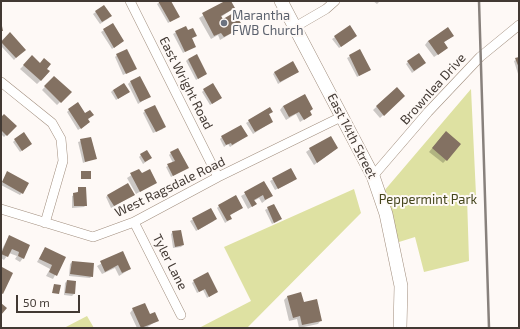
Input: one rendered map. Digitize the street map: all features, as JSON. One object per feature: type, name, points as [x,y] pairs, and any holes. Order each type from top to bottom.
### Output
[{"type":"street","name":"East Wright Road","points":[[130,1],[218,177]]},
{"type":"street","name":"East 14th Street","points":[[281,1],[343,116],[373,176],[386,214],[401,286],[400,328]]},
{"type":"street","points":[[295,27],[326,10],[335,1]]},
{"type":"street","name":"Brownlea Drive","points":[[373,176],[428,112],[480,56],[519,25]]},
{"type":"street","points":[[1,82],[52,123],[60,139],[63,161],[45,223]]},
{"type":"street","name":"West Ragsdale Road","points":[[1,209],[93,237],[134,222],[218,177],[343,116]]},
{"type":"street","name":"Tyler Lane","points":[[134,222],[182,315]]},
{"type":"green space","name":"Peppermint Park","points":[[471,89],[476,195],[467,197],[469,261],[424,272],[415,237],[399,242],[384,191]]},
{"type":"green space","points":[[354,189],[361,213],[247,328],[199,328],[251,301],[224,247]]},
{"type":"green space","points":[[87,316],[94,328],[64,328]]},
{"type":"building","points":[[158,1],[171,1],[180,17],[170,22]]},
{"type":"building","name":"Marantha FWB Church","points":[[225,1],[231,1],[235,8],[221,16],[223,19],[235,12],[243,27],[224,37],[221,33],[214,36],[202,13]]},
{"type":"building","points":[[104,5],[112,16],[102,22],[95,11]]},
{"type":"building","points":[[113,23],[124,41],[114,48],[103,29]]},
{"type":"building","points":[[350,25],[357,36],[341,47],[334,36]]},
{"type":"building","points":[[186,26],[188,30],[193,28],[197,36],[192,38],[196,47],[185,52],[175,31]]},
{"type":"building","points":[[448,27],[454,36],[444,42],[448,48],[438,55],[428,41]]},
{"type":"building","points":[[10,32],[26,50],[16,58],[1,42]]},
{"type":"building","points":[[127,49],[137,69],[126,74],[116,54]]},
{"type":"building","points":[[360,49],[371,70],[359,76],[349,55]]},
{"type":"building","points":[[419,53],[426,63],[414,71],[407,61]]},
{"type":"building","points":[[197,54],[207,74],[198,79],[188,59]]},
{"type":"building","points":[[32,55],[40,63],[44,58],[51,64],[47,69],[50,71],[41,81],[23,65]]},
{"type":"building","points":[[519,57],[519,68],[515,58]]},
{"type":"building","points":[[293,61],[299,72],[280,82],[274,72]]},
{"type":"building","points":[[54,76],[72,92],[61,103],[44,86]]},
{"type":"building","points":[[140,76],[151,97],[140,102],[130,81]]},
{"type":"building","points":[[124,83],[130,92],[118,99],[113,90]]},
{"type":"building","points":[[213,83],[222,98],[212,104],[203,89]]},
{"type":"building","points":[[397,87],[405,96],[384,116],[376,106]]},
{"type":"building","points":[[305,94],[313,109],[310,111],[312,115],[304,120],[299,112],[289,117],[283,106]]},
{"type":"building","points":[[78,102],[85,113],[90,110],[94,115],[88,119],[90,122],[81,129],[68,109]]},
{"type":"building","points":[[155,105],[166,127],[156,132],[144,110]]},
{"type":"building","points":[[270,107],[273,112],[269,114],[273,122],[255,132],[248,120]]},
{"type":"building","points":[[4,114],[17,126],[7,136],[1,130],[1,117]]},
{"type":"building","points":[[241,125],[248,136],[232,145],[231,143],[226,145],[221,136]]},
{"type":"building","points":[[446,131],[461,144],[447,161],[432,148]]},
{"type":"building","points":[[24,132],[32,144],[22,151],[14,139]]},
{"type":"building","points":[[331,136],[338,148],[317,163],[309,148]]},
{"type":"building","points":[[91,137],[97,159],[85,162],[80,139]]},
{"type":"building","points":[[178,148],[189,168],[173,176],[167,164],[175,161],[170,152]]},
{"type":"building","points":[[147,150],[152,158],[145,162],[140,154]]},
{"type":"building","points":[[291,168],[297,179],[278,189],[272,178]]},
{"type":"building","points":[[139,169],[142,173],[150,169],[157,183],[140,192],[130,173]]},
{"type":"building","points":[[7,171],[29,183],[23,194],[2,182]]},
{"type":"building","points":[[81,171],[91,171],[91,179],[81,179]]},
{"type":"building","points":[[264,181],[273,196],[265,200],[263,195],[254,200],[257,204],[252,207],[244,192]]},
{"type":"building","points":[[128,183],[135,195],[114,206],[107,195]]},
{"type":"building","points":[[78,187],[86,187],[87,206],[74,206],[73,193],[78,192]]},
{"type":"building","points":[[236,195],[243,208],[230,215],[232,219],[227,221],[218,205]]},
{"type":"building","points":[[274,204],[282,219],[274,223],[267,207]]},
{"type":"building","points":[[211,208],[217,219],[198,230],[192,218]]},
{"type":"building","points":[[181,230],[184,245],[175,247],[172,231]]},
{"type":"building","points":[[9,235],[30,245],[24,259],[18,256],[19,252],[12,249],[8,257],[1,254]]},
{"type":"building","points":[[45,247],[66,257],[57,276],[49,272],[52,265],[39,259]]},
{"type":"building","points":[[123,251],[131,269],[122,273],[118,265],[105,272],[100,261]]},
{"type":"building","points":[[72,261],[94,263],[93,277],[70,274]]},
{"type":"building","points":[[2,267],[13,273],[3,294],[1,293]]},
{"type":"building","points":[[208,272],[218,292],[209,297],[205,289],[199,292],[193,280]]},
{"type":"building","points":[[67,280],[76,281],[75,294],[65,293]]},
{"type":"building","points":[[54,284],[61,285],[59,294],[52,293]]},
{"type":"building","points":[[301,292],[304,302],[317,299],[322,321],[302,325],[300,316],[293,318],[287,296]]},
{"type":"building","points":[[1,303],[7,308],[1,315]]},
{"type":"building","points":[[145,303],[150,314],[155,312],[159,321],[141,328],[132,308]]},
{"type":"railway","points":[[479,1],[489,328]]},
{"type":"place","name":"Marantha FWB Church","points":[[224,23]]}]
